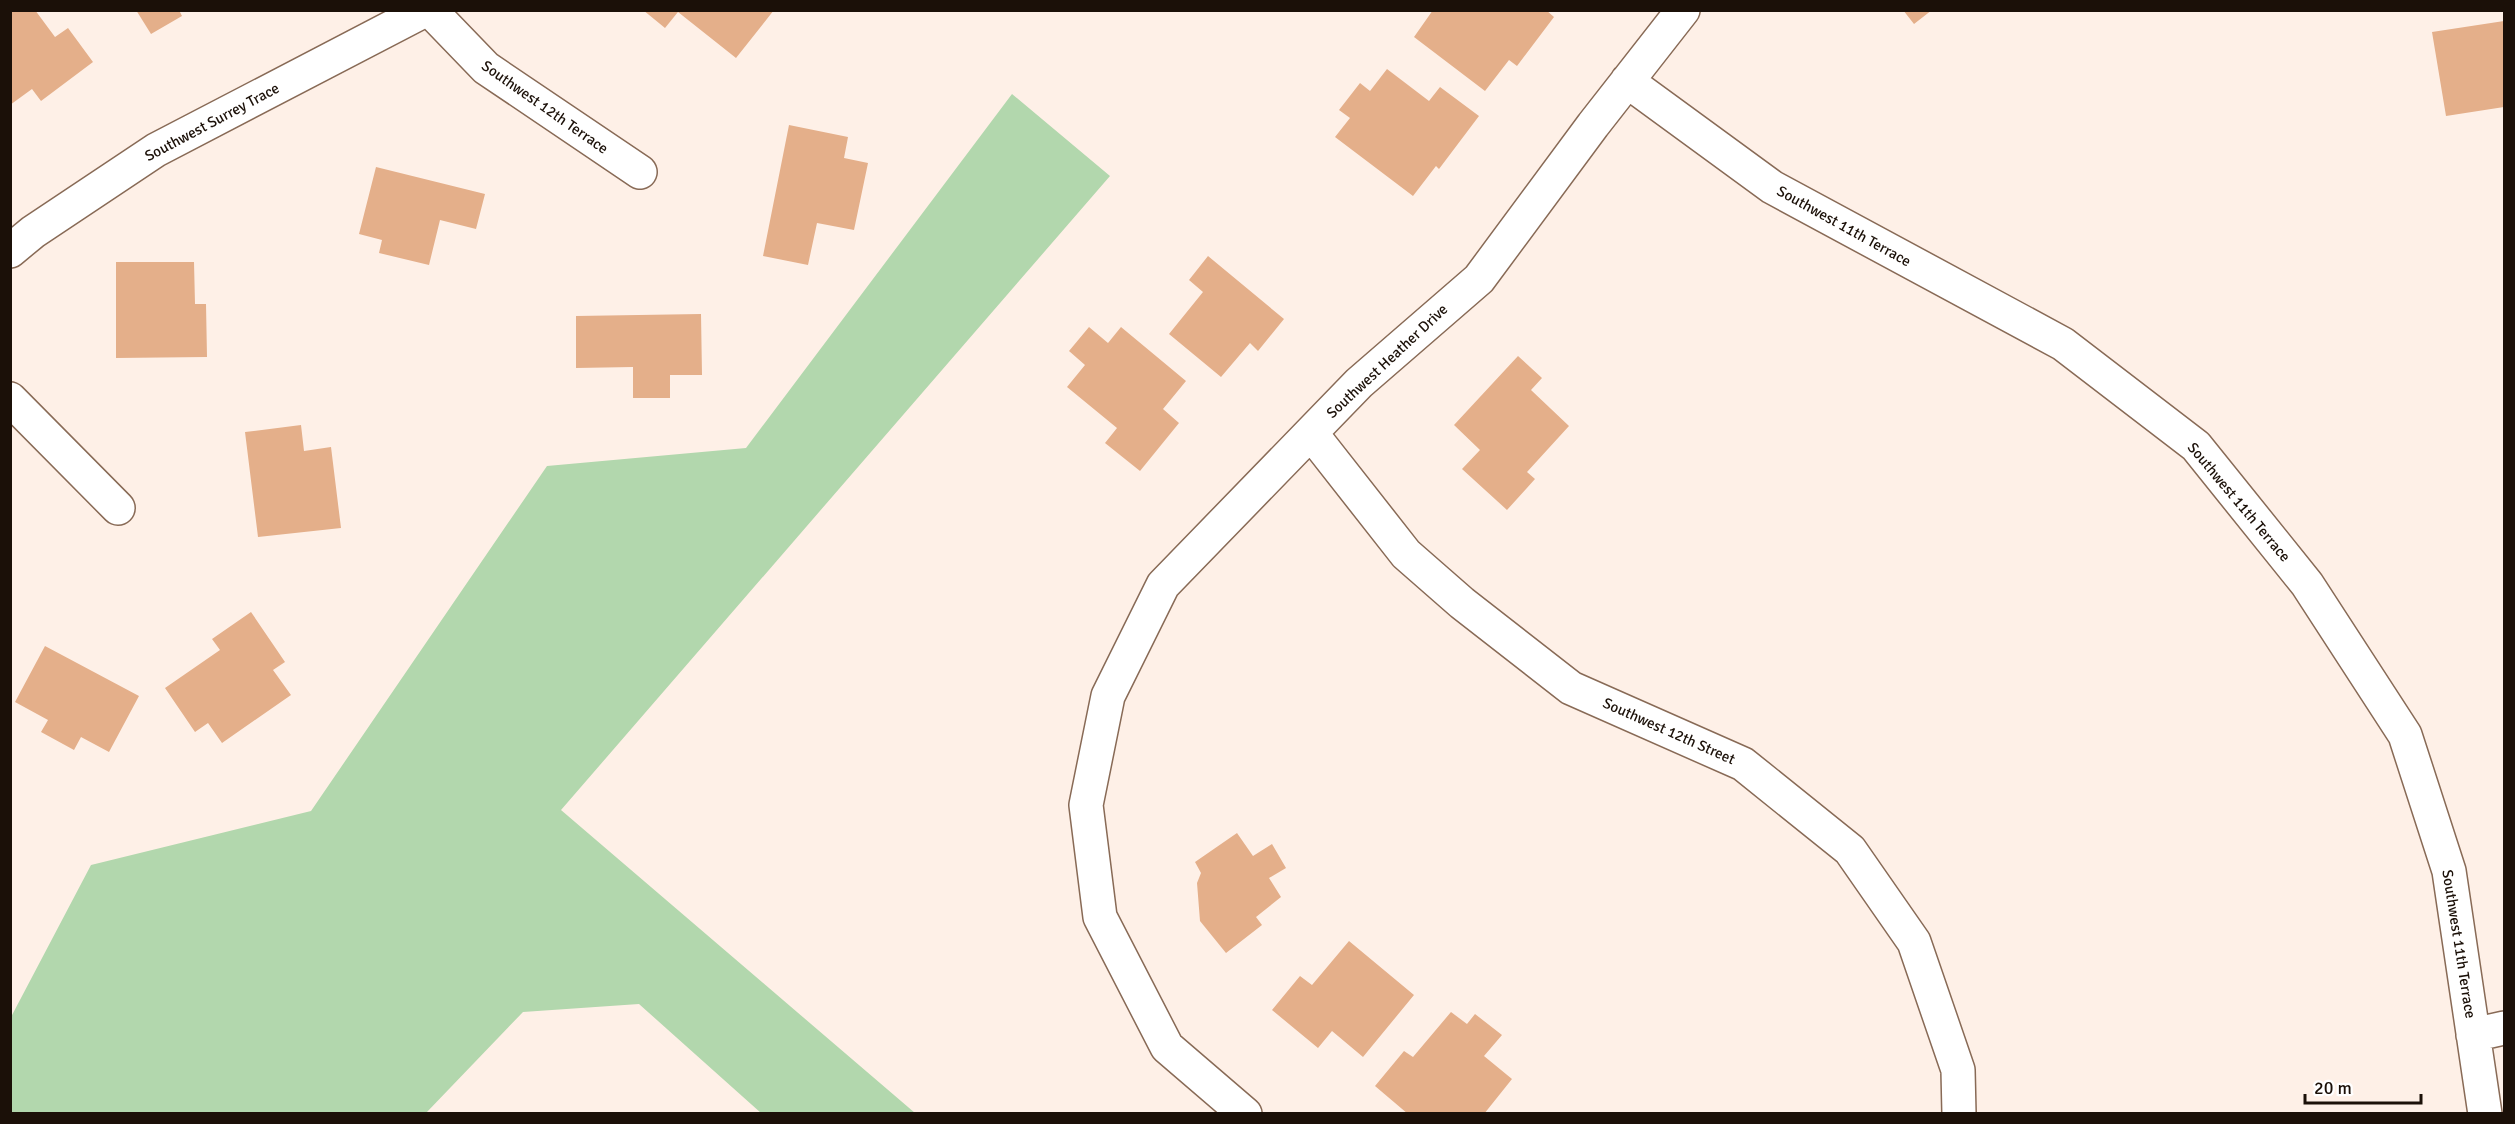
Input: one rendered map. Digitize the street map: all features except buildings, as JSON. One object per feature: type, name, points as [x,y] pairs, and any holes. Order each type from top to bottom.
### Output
[{"type":"street","name":"Southwest Surrey Trace","points":[[10,251],[33,232],[156,150],[425,10]]},
{"type":"street","name":"Southwest 12th Terrace","points":[[430,10],[486,68],[640,172]]},
{"type":"street","name":"Southwest Heather Drive","points":[[1245,1113],[1167,1047],[1100,917],[1086,805],[1108,696],[1163,585],[1359,383],[1479,279],[1683,10]]},
{"type":"street","name":"Southwest 11th Terrace","points":[[1627,81],[1772,187],[2063,344],[2196,446],[2307,584],[2405,735],[2449,871],[2485,1113]]},
{"type":"street","points":[[10,399],[118,508]]},
{"type":"street","name":"Southwest 12th Street","points":[[1311,433],[1406,554],[1462,603],[1572,688],[1743,764],[1850,850],[1914,942],[1958,1070],[1959,1113]]},
{"type":"street","points":[[2473,1035],[2505,1028]]},
{"type":"green space","points":[[1012,94],[1110,176],[561,810],[915,1113],[761,1113],[639,1004],[523,1012],[426,1113],[11,1113],[11,1017],[91,865],[311,811],[547,466],[746,448]]}]
